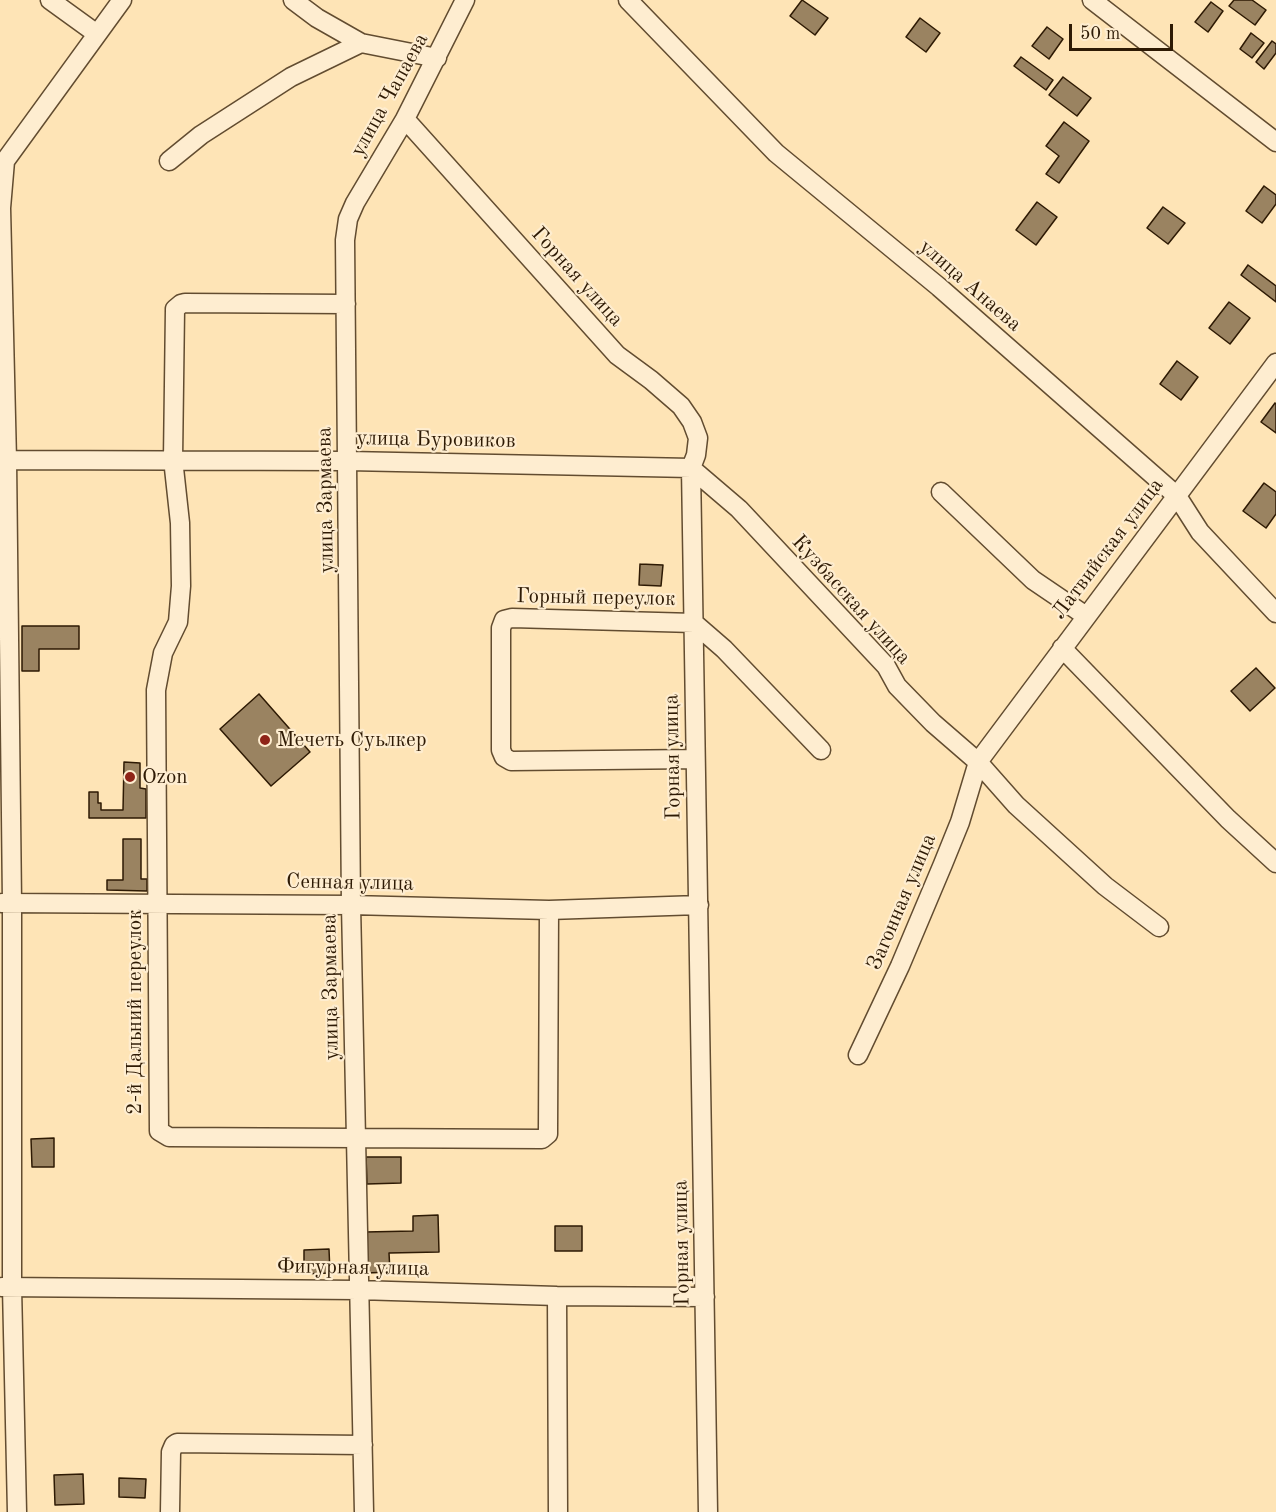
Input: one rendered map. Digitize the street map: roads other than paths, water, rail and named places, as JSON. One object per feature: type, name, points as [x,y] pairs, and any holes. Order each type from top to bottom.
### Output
[{"type":"street","points":[[50,0],[97,34]]},
{"type":"street","points":[[18,1512],[6,1287],[2,160],[122,0]]},
{"type":"street","points":[[293,0],[317,18],[361,43],[437,58]]},
{"type":"street","name":"улица Чапаева","points":[[370,178],[405,119],[465,0]]},
{"type":"street","name":"улица Анаева","points":[[628,0],[776,153],[939,287],[1177,496],[1200,532],[1276,613]]},
{"type":"street","points":[[1092,0],[1276,142]]},
{"type":"street","points":[[169,161],[201,135],[291,77],[361,43]]},
{"type":"street","name":"Горная улица","points":[[405,119],[617,355],[681,406],[692,422],[698,438],[692,468],[693,622],[708,1512]]},
{"type":"street","name":"улица Зармаева","points":[[364,1512],[351,905],[345,240],[348,219],[370,178]]},
{"type":"street","name":"2-й Дальний переулок","points":[[346,304],[185,303],[178,306],[174,314],[173,459],[180,523],[181,586],[178,622],[163,653],[156,690],[159,1127],[162,1134],[169,1137],[538,1140],[546,1137],[548,1130],[549,910]]},
{"type":"street","name":"Латвийская улица","points":[[978,762],[1276,363]]},
{"type":"street","name":"улица Буровиков","points":[[3,460],[348,461],[692,468]]},
{"type":"street","name":"Кузбасская улица","points":[[692,468],[739,509],[886,666],[897,686],[933,723],[978,762],[1016,805],[1105,886],[1159,927]]},
{"type":"street","points":[[940,492],[1033,580],[1086,616]]},
{"type":"street","name":"Горный переулок","points":[[693,622],[512,618],[504,620],[501,628],[501,750],[504,757],[511,760],[695,759]]},
{"type":"street","points":[[693,622],[724,649],[821,750]]},
{"type":"street","points":[[1062,648],[1228,819],[1276,863]]},
{"type":"street","name":"Загонная улица","points":[[858,1055],[944,864],[960,822],[978,762]]},
{"type":"street","name":"Сенная улица","points":[[6,903],[351,905],[549,910],[699,905]]},
{"type":"street","name":"Фигурная улица","points":[[6,1287],[358,1290],[557,1296],[705,1297]]},
{"type":"street","points":[[557,1296],[558,1512]]},
{"type":"street","points":[[170,1512],[171,1448],[177,1443],[363,1445]]},
{"type":"place","name":"Мечеть Суьлкер","points":[[265,740]]},
{"type":"place","name":"Ozon","points":[[130,777]]}]
